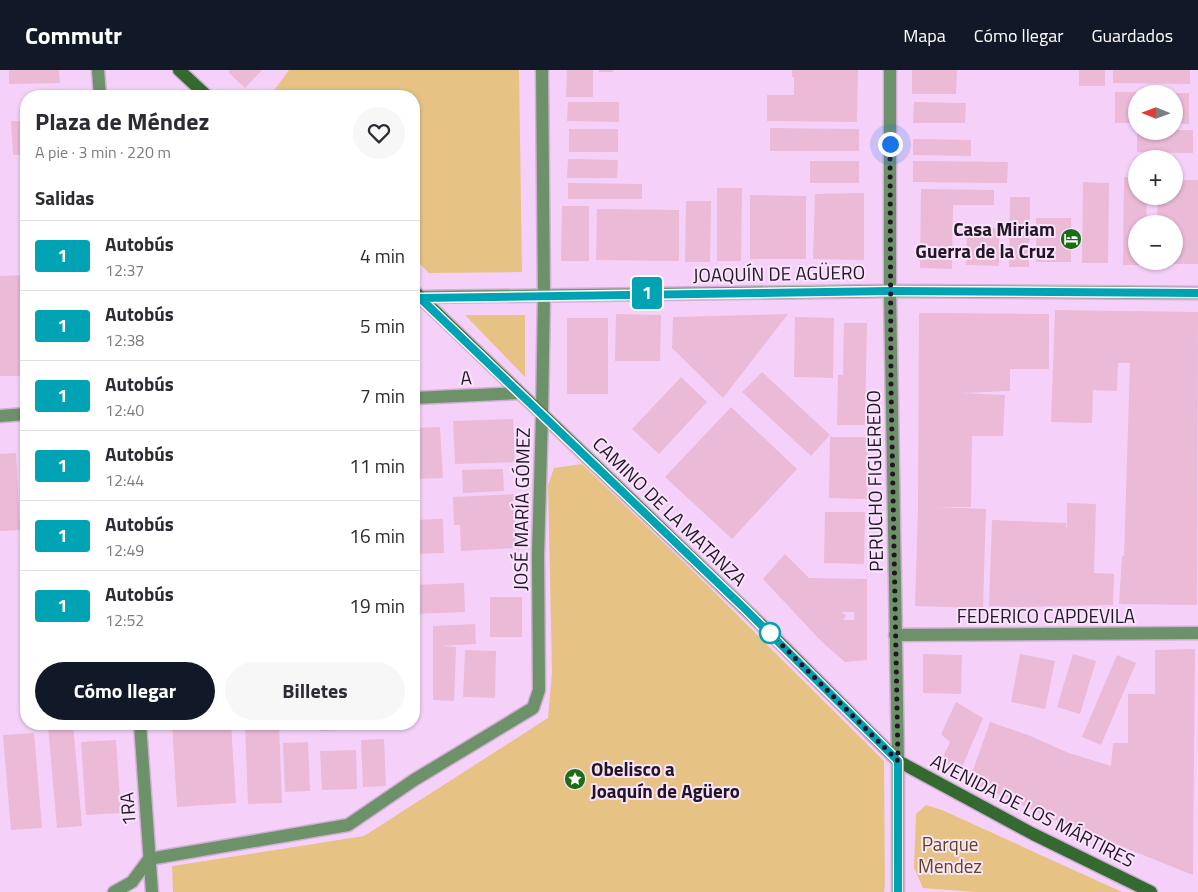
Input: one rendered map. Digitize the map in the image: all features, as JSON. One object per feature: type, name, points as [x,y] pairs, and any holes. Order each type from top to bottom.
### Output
[{"type":"main road","points":[[180,70],[201,90]]},
{"type":"main road","name":"CAMINO DE LA MATANZA","points":[[420,297],[770,633],[898,761]]},
{"type":"main road","name":"PERUCHO FIGUEREDO","points":[[898,761],[898,892]]},
{"type":"main road","name":"AVENIDA DE LOS MÁRTIRES","points":[[898,761],[1033,834],[1151,892]]},
{"type":"street","points":[[98,70],[100,90]]},
{"type":"street","name":"JOSÉ MARÍA GÓMEZ","points":[[149,859],[348,825],[414,780],[533,708],[540,690],[538,555],[544,294],[542,70]]},
{"type":"street","name":"PERUCHO FIGUEREDO","points":[[890,70],[890,291],[898,761]]},
{"type":"street","name":"JOAQUÍN DE AGÜERO","points":[[420,294],[890,291],[1198,293]]},
{"type":"street","name":"A","points":[[420,398],[519,393]]},
{"type":"street","points":[[0,416],[20,414]]},
{"type":"street","name":"FEDERICO CAPDEVILA","points":[[895,635],[1198,633]]},
{"type":"street","name":"1RA","points":[[140,730],[152,892]]},
{"type":"street","points":[[114,892],[132,882],[149,859]]},
{"type":"green space","points":[[289,70],[519,70],[522,272],[429,273],[420,264],[420,90],[274,90]]},
{"type":"green space","points":[[465,315],[525,315],[525,377]]},
{"type":"green space","points":[[582,464],[689,567],[884,761],[884,892],[173,892],[172,866],[364,836],[548,718],[552,672],[548,485],[554,468]]},
{"type":"green space","name":"Parque Mendez","points":[[926,805],[942,810],[1122,892],[976,892],[923,888],[914,868],[916,814]]},
{"type":"building","points":[[9,70],[59,70],[60,83],[9,84]]},
{"type":"building","points":[[230,70],[262,70],[245,88],[228,72]]},
{"type":"building","points":[[567,70],[593,70],[593,97],[566,97]]},
{"type":"building","points":[[599,70],[613,70],[613,72],[599,72]]},
{"type":"building","points":[[792,70],[858,70],[857,122],[767,121],[767,95],[794,95]]},
{"type":"building","points":[[912,70],[957,70],[956,94],[912,94]]},
{"type":"building","points":[[1079,70],[1105,70],[1105,86],[1079,86]]},
{"type":"building","points":[[1113,70],[1190,70],[1190,84],[1113,83]]},
{"type":"building","points":[[1115,92],[1128,92],[1128,123],[1115,123]]},
{"type":"building","points":[[1183,93],[1189,93],[1189,124],[1183,124]]},
{"type":"building","points":[[568,102],[619,102],[619,122],[567,121]]},
{"type":"building","points":[[914,102],[966,103],[965,123],[913,123]]},
{"type":"building","points":[[11,121],[20,121],[20,155],[13,155]]},
{"type":"building","points":[[770,128],[859,129],[859,151],[770,151]]},
{"type":"building","points":[[569,129],[618,129],[618,152],[569,152]]},
{"type":"building","points":[[1183,130],[1193,130],[1193,153],[1183,153],[1183,150],[1137,150],[1137,140],[1183,140]]},
{"type":"building","points":[[913,139],[971,140],[971,156],[913,155]]},
{"type":"building","points":[[568,159],[618,160],[617,178],[567,178]]},
{"type":"building","points":[[810,161],[859,161],[859,183],[810,183]]},
{"type":"building","points":[[913,161],[1008,162],[1007,183],[913,182]]},
{"type":"building","points":[[1124,177],[1128,177],[1128,205],[1147,205],[1146,215],[1128,215],[1128,265],[1123,265]]},
{"type":"building","points":[[1183,180],[1198,180],[1198,264],[1183,264],[1183,215],[1157,215],[1158,205],[1183,205]]},
{"type":"building","points":[[1083,182],[1109,183],[1108,263],[1082,263]]},
{"type":"building","points":[[568,183],[642,184],[642,199],[568,199]]},
{"type":"building","points":[[717,188],[742,188],[741,261],[717,261]]},
{"type":"building","points":[[921,189],[994,190],[994,205],[953,205],[952,269],[920,268]]},
{"type":"building","points":[[864,193],[864,260],[813,259],[815,194]]},
{"type":"building","points":[[750,195],[806,196],[806,259],[750,259]]},
{"type":"building","points":[[1010,197],[1030,197],[1029,267],[1009,267]]},
{"type":"building","points":[[686,201],[711,201],[710,262],[685,262]]},
{"type":"building","points":[[562,206],[589,206],[589,261],[561,261]]},
{"type":"building","points":[[597,209],[679,210],[679,261],[596,260]]},
{"type":"building","points":[[1036,218],[1071,218],[1071,262],[1036,262]]},
{"type":"building","points":[[967,228],[999,228],[999,266],[966,265]]},
{"type":"building","points":[[20,275],[20,376],[0,376],[0,276]]},
{"type":"building","points":[[1055,310],[1198,312],[1197,605],[1119,604],[1122,556],[1124,556],[1130,363],[1118,363],[1117,391],[1093,390],[1092,423],[1051,422]]},
{"type":"building","points":[[919,313],[1049,314],[1049,369],[1010,369],[1010,391],[961,393],[1005,395],[1003,436],[972,436],[971,507],[936,507],[986,509],[983,608],[915,606],[918,507]]},
{"type":"building","points":[[616,314],[661,315],[660,361],[615,361]]},
{"type":"building","points":[[788,314],[723,398],[672,348],[673,317]]},
{"type":"building","points":[[795,317],[834,318],[833,378],[794,377]]},
{"type":"building","points":[[567,318],[608,318],[608,394],[567,394]]},
{"type":"building","points":[[844,323],[867,323],[865,425],[837,425],[838,375],[843,375]]},
{"type":"building","points":[[762,372],[830,435],[811,456],[742,392]]},
{"type":"building","points":[[681,377],[707,402],[659,454],[632,429]]},
{"type":"building","points":[[731,407],[797,469],[732,539],[665,477]]},
{"type":"building","points":[[513,419],[515,462],[455,464],[453,421]]},
{"type":"building","points":[[440,427],[443,478],[420,479],[420,428]]},
{"type":"building","points":[[830,437],[868,437],[867,499],[829,498]]},
{"type":"building","points":[[16,453],[20,530],[0,531],[0,454]]},
{"type":"building","points":[[503,469],[504,491],[463,493],[462,470]]},
{"type":"building","points":[[514,494],[516,548],[461,551],[460,525],[454,525],[453,497]]},
{"type":"building","points":[[1067,503],[1096,504],[1094,573],[1114,574],[1113,605],[989,606],[992,520],[1066,523],[1067,532]]},
{"type":"building","points":[[825,512],[865,512],[864,564],[824,563]]},
{"type":"building","points":[[443,519],[444,553],[420,554],[420,520]]},
{"type":"building","points":[[785,554],[809,578],[867,579],[867,660],[845,662],[822,642],[763,579]],"holes":[[[842,612],[854,612],[854,620],[843,620],[846,616]]]},
{"type":"building","points":[[464,583],[465,612],[420,614],[420,585]]},
{"type":"building","points":[[490,597],[522,597],[522,637],[490,637]]},
{"type":"building","points":[[475,624],[476,644],[440,646],[456,647],[454,701],[433,700],[433,626]]},
{"type":"building","points":[[1195,649],[1193,875],[1048,817],[969,781],[990,722],[1028,735],[1069,753],[1111,766],[1113,743],[1128,743],[1128,694],[1155,694],[1155,650]]},
{"type":"building","points":[[465,650],[496,651],[495,698],[463,697]]},
{"type":"building","points":[[923,654],[962,655],[961,694],[923,693]]},
{"type":"building","points":[[1020,654],[1055,661],[1045,709],[1011,702]]},
{"type":"building","points":[[1073,654],[1096,661],[1080,714],[1057,707]]},
{"type":"building","points":[[1117,655],[1136,663],[1101,745],[1082,737]]},
{"type":"building","points":[[956,702],[983,718],[959,774],[940,763],[950,742],[941,734]]},
{"type":"building","points":[[48,730],[74,730],[82,826],[57,828]]},
{"type":"building","points":[[172,730],[231,730],[236,803],[177,807]]},
{"type":"building","points":[[245,730],[279,730],[282,803],[248,804]]},
{"type":"building","points":[[34,733],[42,828],[11,830],[3,735]]},
{"type":"building","points":[[384,739],[386,786],[363,787],[361,740]]},
{"type":"building","points":[[116,740],[121,813],[86,815],[81,742]]},
{"type":"building","points":[[308,742],[310,791],[285,792],[283,743]]},
{"type":"building","points":[[356,750],[357,789],[322,790],[320,751]]},
{"type":"bus line","name":"1","points":[[898,892],[898,761],[745,609],[420,298],[544,294],[890,291],[1198,293]]},
{"type":"place","name":"Casa Miriam Guerra de la Cruz","points":[[1071,239]]},
{"type":"place","name":"Obelisco a Joaquín de Agüero","points":[[575,779]]},
{"type":"route","points":[[770,633],[898,761],[891,386],[890,144]]}]
